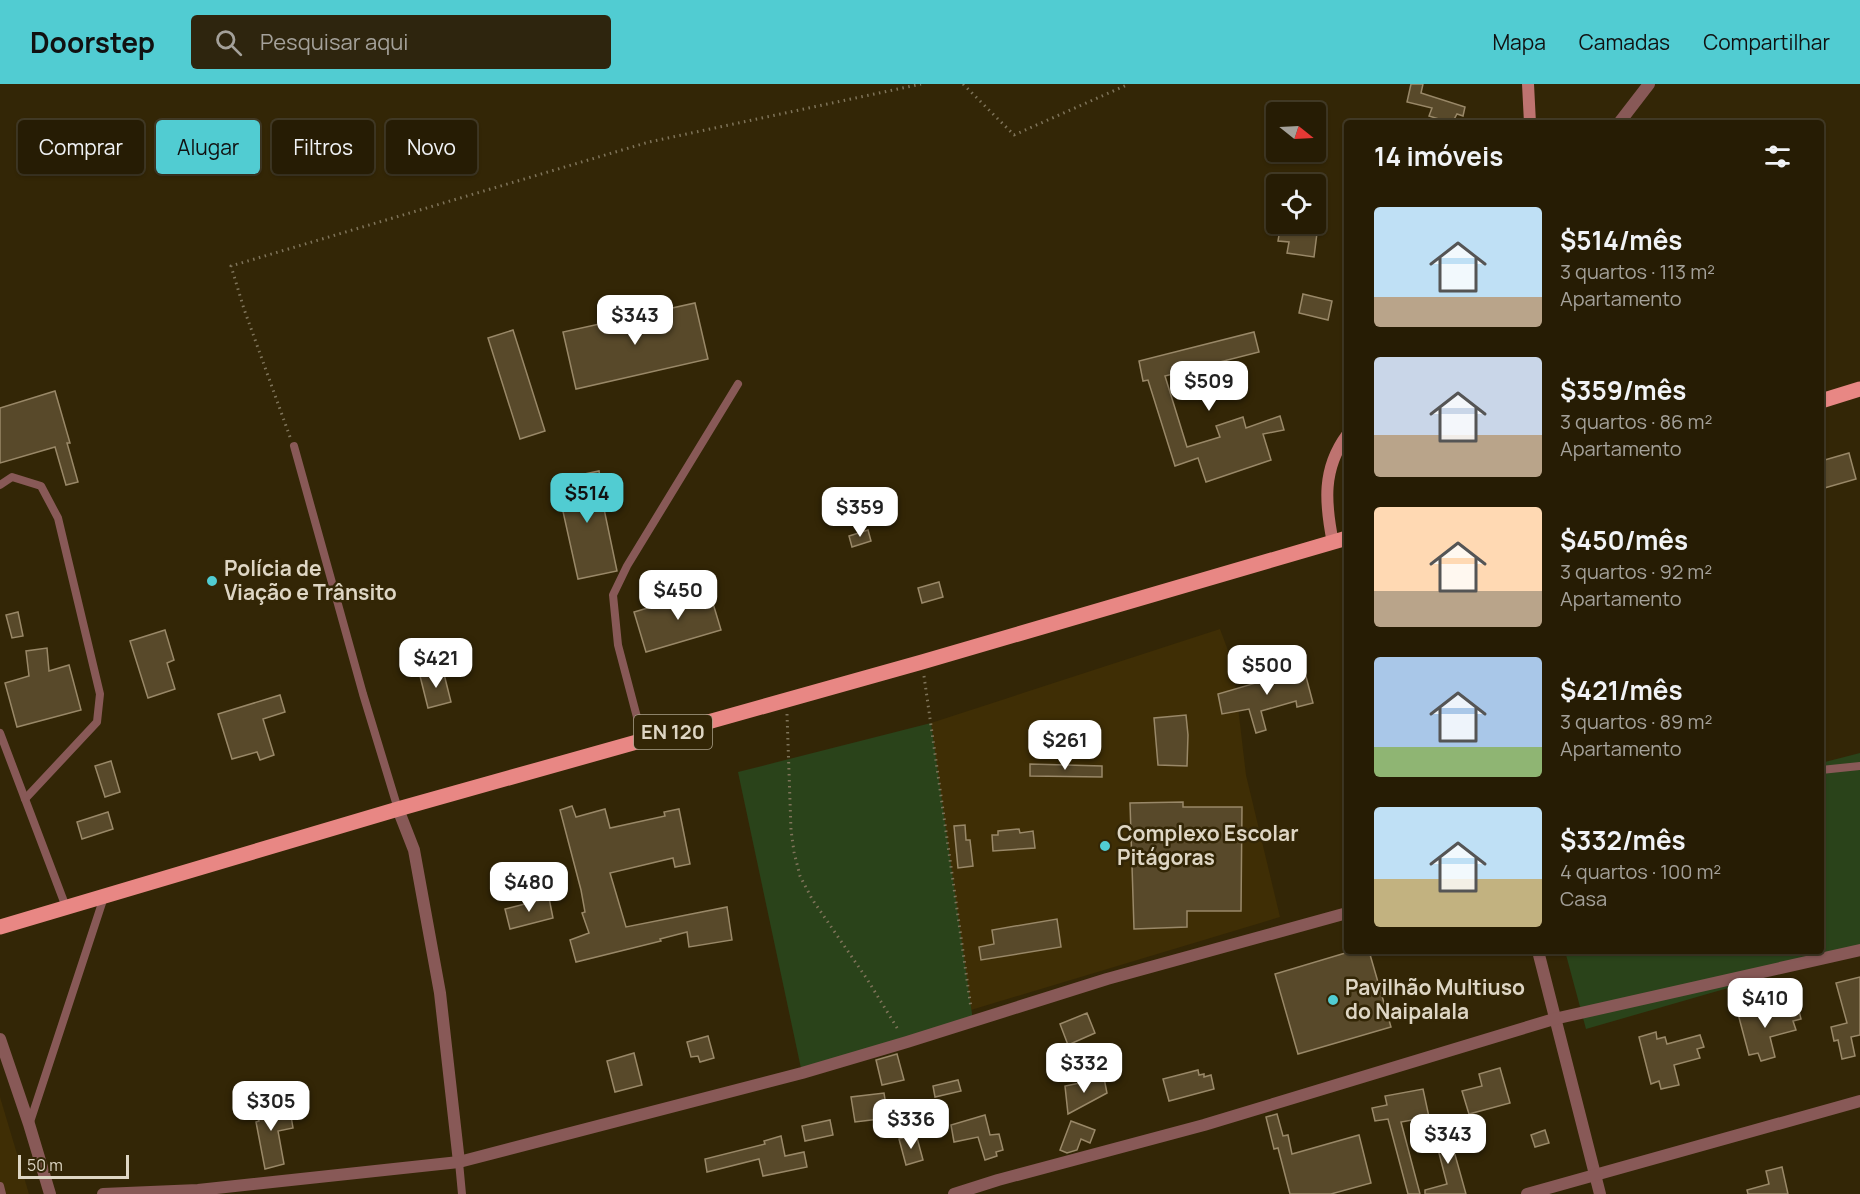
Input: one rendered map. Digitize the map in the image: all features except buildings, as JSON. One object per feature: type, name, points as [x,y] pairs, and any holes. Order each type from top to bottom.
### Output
[{"type":"main road","points":[[1824,400],[1860,389]]},
{"type":"main road","name":"EN 120","points":[[0,927],[398,809],[922,662],[1340,541]]},
{"type":"street","points":[[1528,84],[1530,120]]},
{"type":"street","points":[[1621,120],[1649,84]]},
{"type":"street","points":[[1340,541],[1326,509],[1330,472],[1337,449],[1344,439]]},
{"type":"street","points":[[398,809],[414,850],[440,993],[459,1162]]},
{"type":"street","points":[[103,1194],[198,1190],[459,1162],[802,1073],[1118,976],[1344,914]]},
{"type":"street","points":[[954,1194],[1204,1125],[1554,1019],[1860,950]]},
{"type":"street","points":[[1539,954],[1600,1194]]},
{"type":"street","points":[[0,1039],[50,1194]]},
{"type":"street","points":[[1527,1194],[1860,1101]]},
{"type":"lane","points":[[643,741],[618,645],[613,595],[627,566],[738,384]]},
{"type":"lane","points":[[294,446],[363,694],[398,809]]},
{"type":"lane","points":[[0,485],[12,477],[41,486],[58,518],[100,694],[97,722],[25,799]]},
{"type":"lane","points":[[0,733],[66,907]]},
{"type":"lane","points":[[1824,770],[1860,766]]},
{"type":"lane","points":[[29,1124],[105,896]]},
{"type":"lane","points":[[459,1162],[462,1194]]},
{"type":"lane","points":[[0,1186],[2,1194]]},
{"type":"path","points":[[294,446],[244,309],[231,266],[649,142],[921,84]]},
{"type":"path","points":[[963,84],[1014,135],[1129,84]]},
{"type":"path","points":[[922,662],[973,1021]]},
{"type":"path","points":[[786,700],[791,830],[800,876],[817,906],[907,1042]]},
{"type":"shaded area","name":"Complexo Escolar Pitágoras","points":[[1220,629],[1233,664],[1246,775],[1280,917],[971,1010],[931,723]]},
{"type":"shaded area","points":[[0,1097],[29,1194],[0,1194]]},
{"type":"green space","points":[[931,723],[973,1021],[802,1073],[738,772]]},
{"type":"green space","points":[[1860,753],[1860,950],[1586,1029],[1566,954],[1824,954],[1824,762]]},
{"type":"place","name":"Polícia de Viação e Trânsito","points":[[212,581]]},
{"type":"place","name":"Complexo Escolar Pitágoras","points":[[1105,846]]},
{"type":"place","name":"Pavilhão Multiuso do Naipalala","points":[[1333,1000]]}]
